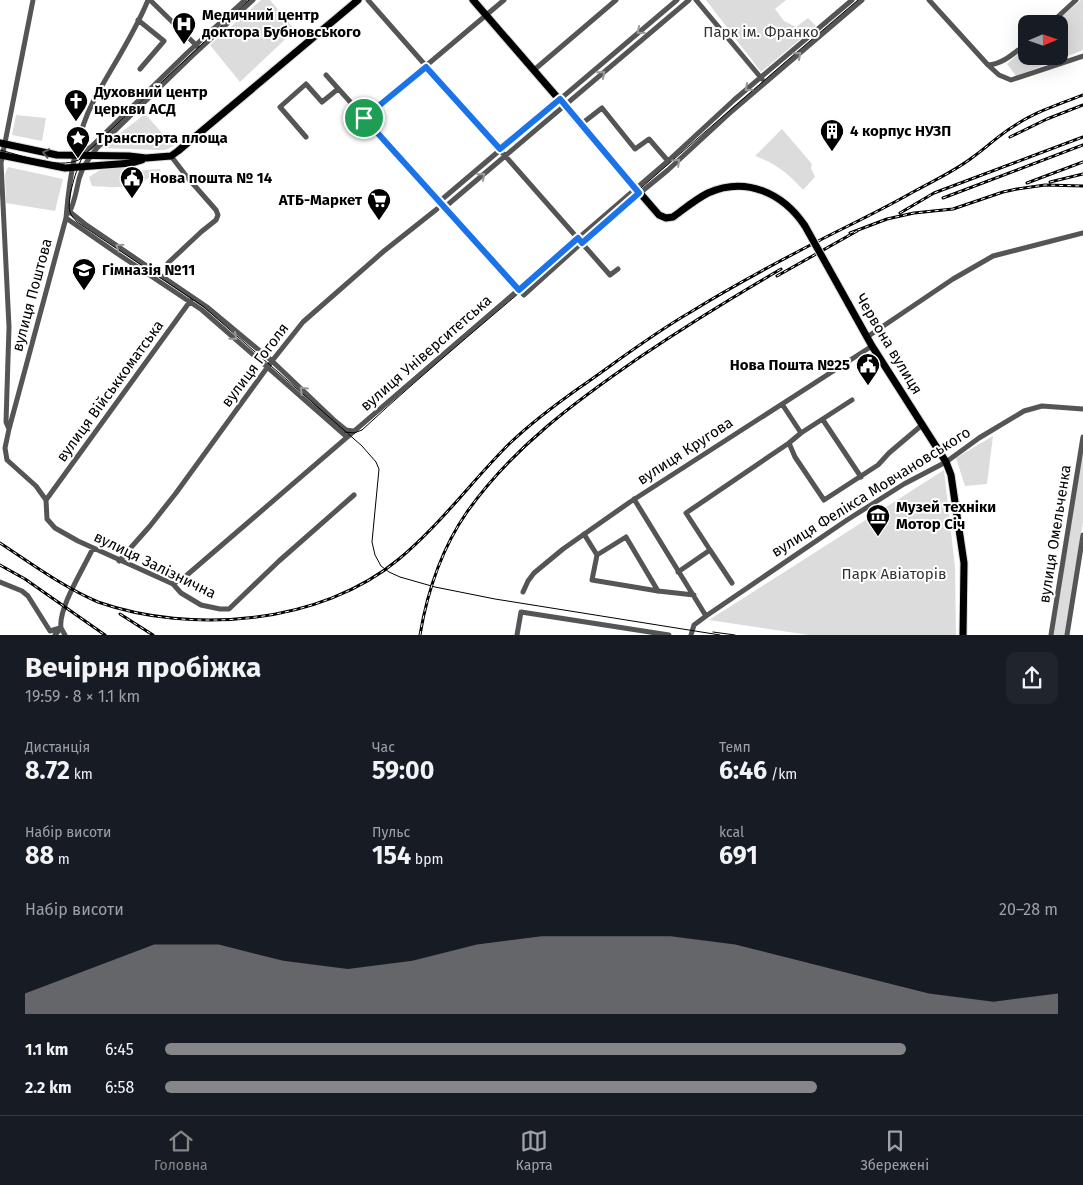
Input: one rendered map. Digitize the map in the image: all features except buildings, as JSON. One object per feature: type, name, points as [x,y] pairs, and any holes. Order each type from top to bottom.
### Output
[{"type":"main road","points":[[2,143],[57,156],[146,158],[171,156],[358,0]]},
{"type":"main road","points":[[472,0],[560,99],[637,191]]},
{"type":"main road","points":[[1,155],[48,165],[74,168],[132,163],[146,158]]},
{"type":"main road","name":"Червона вулиця","points":[[637,191],[659,215],[666,218],[673,217],[708,193],[739,185],[756,188],[773,195],[789,206],[805,226],[872,346],[946,462],[951,475],[964,563],[963,635]]},
{"type":"street","points":[[9,429],[6,422],[9,327],[1,155],[33,0]]},
{"type":"street","points":[[198,47],[149,0],[93,102],[79,139],[75,156],[68,209],[98,233],[194,296],[272,361],[335,421],[346,430],[353,431]]},
{"type":"street","points":[[91,156],[245,0]]},
{"type":"street","points":[[75,156],[91,147],[198,47],[253,0]]},
{"type":"street","points":[[368,0],[610,275],[618,269]]},
{"type":"street","points":[[364,118],[504,0]]},
{"type":"street","points":[[534,70],[616,0]]},
{"type":"street","points":[[440,202],[677,0]]},
{"type":"street","points":[[445,207],[688,0]]},
{"type":"street","points":[[696,0],[765,83]]},
{"type":"street","name":"вулиця Університетська","points":[[519,290],[524,295],[761,77],[852,0]]},
{"type":"street","name":"вулиця Університетська","points":[[173,584],[187,576],[266,509],[346,437],[578,238],[637,191],[668,170],[732,111],[862,0]]},
{"type":"street","points":[[929,0],[988,65],[999,75],[1011,80],[1083,56]]},
{"type":"street","points":[[1060,15],[1076,0]]},
{"type":"street","points":[[138,20],[164,41],[140,69]]},
{"type":"street","points":[[988,65],[1003,61],[1018,50]]},
{"type":"street","points":[[326,75],[519,290]]},
{"type":"street","points":[[306,137],[280,107],[306,84],[322,102],[338,88]]},
{"type":"street","points":[[580,124],[602,108],[635,149],[648,139],[668,161]]},
{"type":"street","name":"вулиця Поштова","points":[[46,500],[36,486],[7,460],[5,448],[68,209],[73,206],[80,177],[84,166],[91,156]]},
{"type":"street","points":[[168,263],[216,220],[218,215],[216,210],[171,156]]},
{"type":"street","name":"вулиця Гоголя","points":[[119,561],[150,526],[268,366],[303,322],[384,251],[437,209]]},
{"type":"street","points":[[66,218],[202,310],[268,366],[346,437]]},
{"type":"street","points":[[867,337],[953,279],[993,256],[1083,233]]},
{"type":"street","name":"вулиця Військкоматська","points":[[46,500],[194,296]]},
{"type":"street","name":"вулиця Кругова","points":[[523,592],[534,573],[584,534],[634,499],[872,346]]},
{"type":"street","points":[[732,583],[686,513],[852,400]]},
{"type":"street","points":[[782,404],[801,433]]},
{"type":"street","name":"вулиця Фелікса Мовчановського","points":[[691,635],[694,625],[706,616],[847,520],[904,484],[946,462],[979,438],[1024,411],[1042,406],[1083,409]]},
{"type":"street","points":[[823,420],[861,477]]},
{"type":"street","points":[[789,443],[795,457],[824,500],[878,465],[922,425]]},
{"type":"street","name":"вулиця Омельченка","points":[[1051,635],[1083,437]]},
{"type":"street","name":"вулиця Залізнична","points":[[46,500],[47,519],[51,524],[119,561],[173,584],[182,593],[201,605],[229,609],[354,495]]},
{"type":"street","points":[[634,499],[706,616]]},
{"type":"street","points":[[584,534],[598,555]]},
{"type":"street","name":"вулиця Омельченка","points":[[1067,635],[1083,535]]},
{"type":"street","points":[[658,591],[626,537],[598,555],[592,580],[658,591],[694,595]]},
{"type":"street","points":[[65,635],[60,622],[64,608],[93,548]]},
{"type":"street","points":[[678,572],[710,550]]},
{"type":"street","points":[[0,582],[28,596],[50,631],[61,628]]},
{"type":"street","points":[[517,635],[521,612],[669,635]]},
{"type":"street","points":[[55,635],[61,628]]},
{"type":"green space","points":[[261,0],[270,0],[295,30],[240,82],[210,45]]},
{"type":"green space","name":"Парк ім. Франко","points":[[706,0],[786,0],[775,9],[784,21],[796,27],[808,18],[816,26],[761,72]]},
{"type":"green space","points":[[1083,0],[1083,50],[1068,56],[1068,15],[1064,15]]},
{"type":"green space","points":[[1018,54],[1018,65],[1044,65],[1016,76],[1007,64]]},
{"type":"green space","points":[[145,114],[174,146],[165,150],[101,148]]},
{"type":"green space","points":[[16,115],[46,118],[42,141],[12,135]]},
{"type":"green space","points":[[782,129],[812,164],[811,168],[815,177],[803,190],[781,170],[755,156]]},
{"type":"green space","points":[[8,167],[63,179],[55,211],[6,203],[5,174]]},
{"type":"green space","points":[[127,167],[134,171],[160,169],[161,172],[128,186],[92,186],[89,177],[100,170]]},
{"type":"green space","points":[[993,436],[987,484],[965,486],[956,458]]},
{"type":"green space","points":[[1083,449],[1083,522],[1065,635],[1053,635]]},
{"type":"green space","name":"Парк Авіаторів","points":[[944,470],[955,567],[956,635],[809,635],[709,620]]},
{"type":"tram line","points":[[249,0],[83,156],[75,175],[71,192],[69,207],[72,216],[77,222],[204,307],[362,446],[376,462],[379,469],[372,542],[375,555],[381,566],[389,572],[435,587],[495,599],[720,635]]},
{"type":"tram line","points":[[345,432],[354,433],[362,430],[440,360],[858,0]]},
{"type":"tram line","points":[[0,150],[55,163],[75,161],[84,157]]},
{"type":"tram line","points":[[713,632],[735,635]]},
{"type":"railway","points":[[0,543],[48,575],[85,596],[98,602],[135,612],[174,618],[214,620],[254,617],[294,610],[332,598],[368,581],[399,559],[428,532],[495,458],[525,429],[570,394],[661,330],[758,273],[951,171],[1022,121],[1083,95]]},
{"type":"railway","points":[[1010,137],[1047,119],[1083,105]]},
{"type":"railway","points":[[900,213],[934,193],[1083,137]]},
{"type":"railway","points":[[943,198],[1083,145]]},
{"type":"railway","points":[[1027,183],[1083,162]]},
{"type":"railway","points":[[1050,182],[1083,174]]},
{"type":"railway","points":[[850,233],[887,219],[914,213],[953,209],[1017,189],[1045,185],[1083,186]]},
{"type":"railway","points":[[777,276],[857,231]]},
{"type":"railway","points":[[420,635],[431,587],[450,540],[467,512],[504,467],[546,427],[592,391],[657,345],[781,269]]},
{"type":"railway","points":[[0,565],[25,579],[105,635]]},
{"type":"railway","points":[[120,614],[153,635]]},
{"type":"place","name":"Медичний центр доктора Бубновського","points":[[184,45]]},
{"type":"place","name":"Духовний центр церкви АСД","points":[[76,122]]},
{"type":"place","name":"4 корпус НУЗП","points":[[832,152]]},
{"type":"place","name":"Транспорта площа","points":[[78,159]]},
{"type":"place","name":"Нова пошта № 14","points":[[132,199]]},
{"type":"place","name":"АТБ-Маркет","points":[[379,221]]},
{"type":"place","name":"Гімназія №11","points":[[84,291]]},
{"type":"place","name":"Нова Пошта №25","points":[[868,386]]},
{"type":"place","name":"Музей техніки Мотор Січ","points":[[878,537]]},
{"type":"route","points":[[426,67],[500,149],[560,99],[639,193],[582,243],[578,238],[519,290],[364,118],[426,67]]}]
